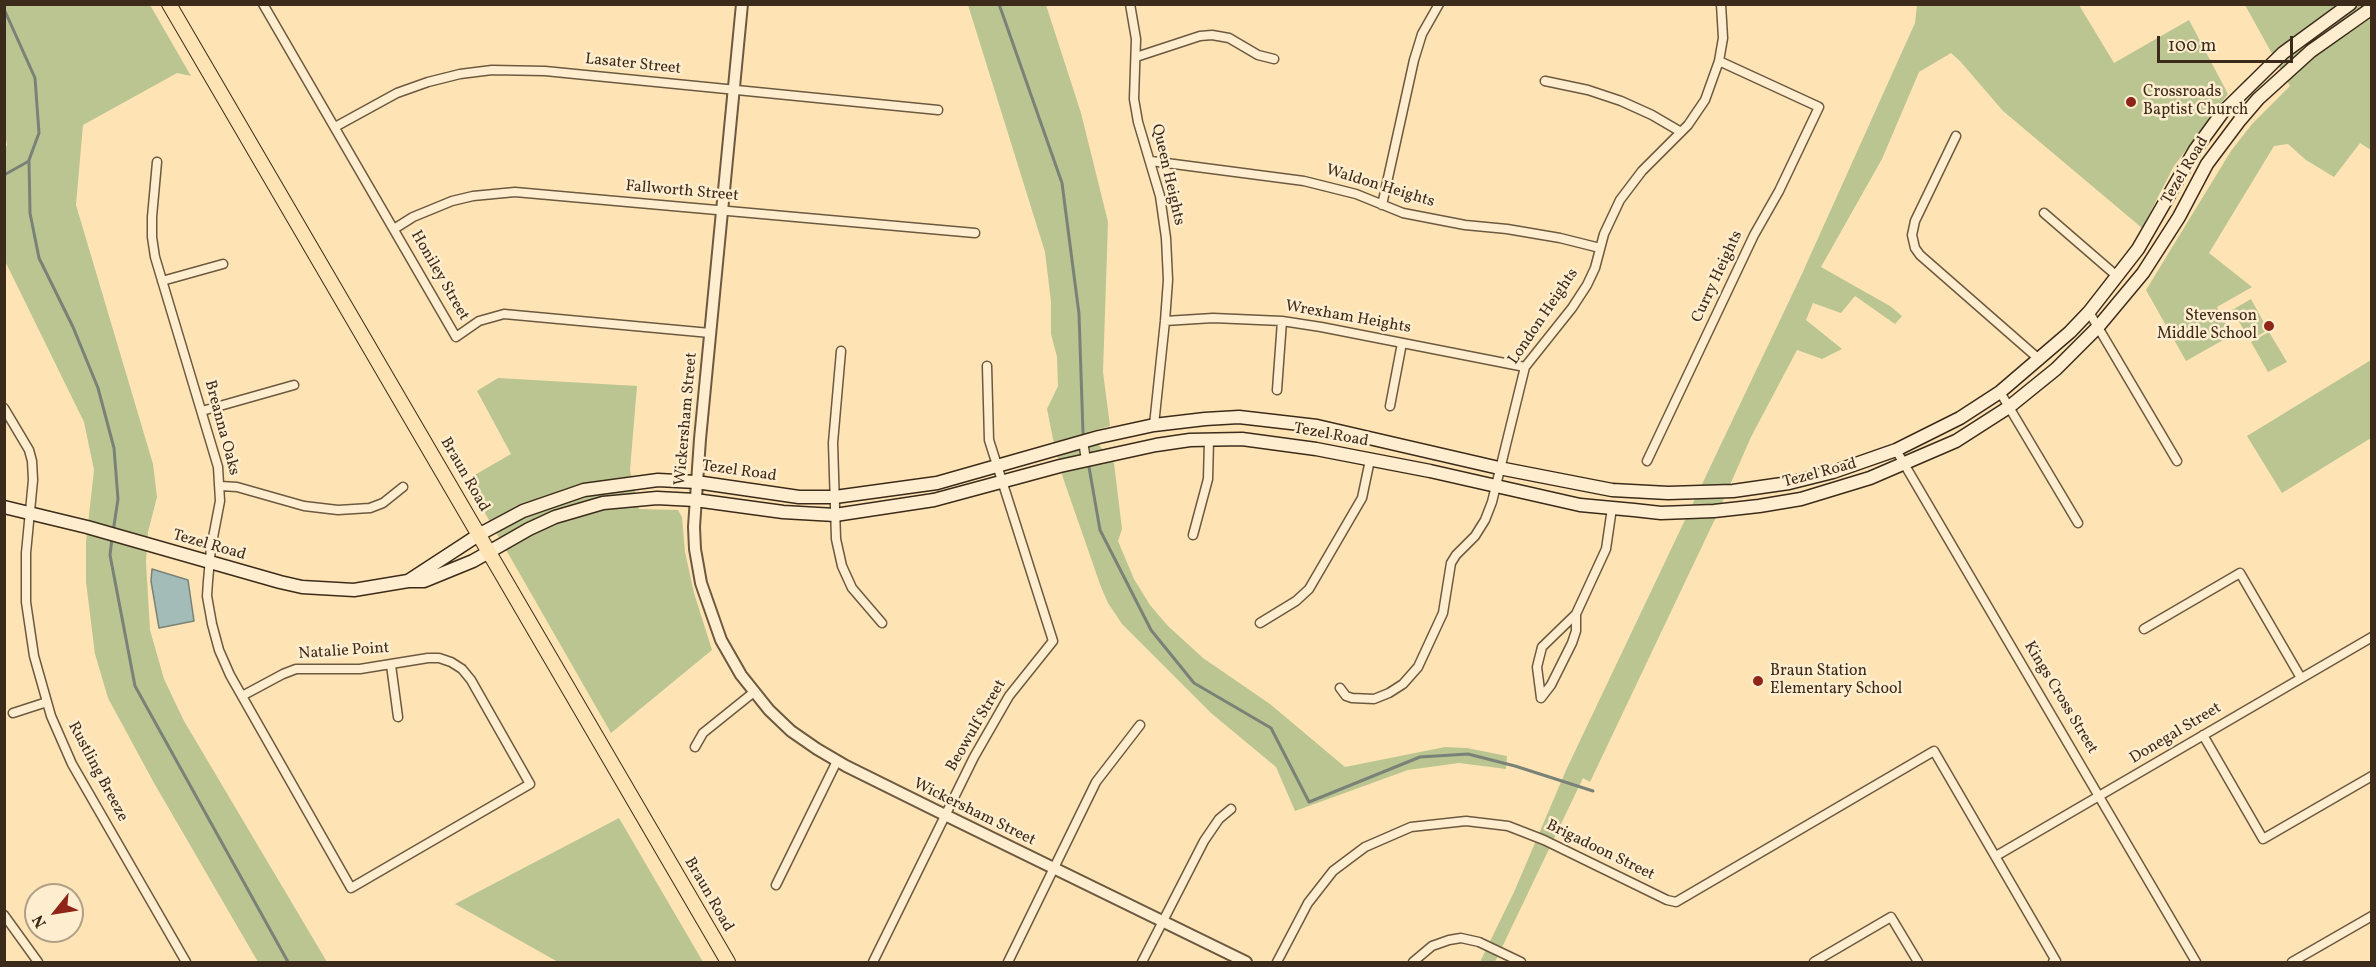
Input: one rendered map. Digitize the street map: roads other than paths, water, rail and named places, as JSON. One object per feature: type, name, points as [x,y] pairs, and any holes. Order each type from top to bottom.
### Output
[{"type":"main road","name":"Braun Road","points":[[169,4],[728,963]]},
{"type":"main road","name":"Tezel Road","points":[[408,581],[480,534],[523,511],[584,490],[658,480],[696,482],[799,497],[835,497],[937,483],[1083,441],[1154,425],[1239,417],[1343,432],[1499,468],[1612,490],[1668,493],[1733,491],[1790,483],[1828,473],[1896,450],[1960,418],[2000,392],[2040,360],[2089,312],[2118,277],[2154,224],[2195,150],[2222,113],[2283,53],[2350,4]]},
{"type":"main road","name":"Tezel Road","points":[[4,507],[87,527],[209,564],[302,587],[354,590],[408,581],[424,581],[447,573],[555,517],[603,502],[657,498],[695,500],[783,512],[835,515],[934,500],[1086,460],[1156,445],[1209,440],[1242,439],[1316,449],[1580,505],[1661,513],[1759,506],[1834,490],[1904,464],[1956,441],[2009,407],[2056,369],[2098,327],[2143,273],[2179,217],[2207,164],[2240,120],[2259,99],[2311,51],[2372,8]]},
{"type":"street","name":"Honiley Street","points":[[263,4],[456,337],[479,321],[504,314],[711,333]]},
{"type":"street","name":"Wickersham Street","points":[[742,4],[695,500],[695,549],[700,583],[721,640],[741,675],[754,692],[791,731],[837,761],[1246,963]]},
{"type":"street","name":"Queen Heights","points":[[1130,4],[1135,25],[1134,99],[1143,140],[1160,196],[1166,238],[1168,279],[1154,425]]},
{"type":"street","points":[[1382,205],[1414,60],[1425,28],[1439,4]]},
{"type":"street","name":"London Heights","points":[[1340,688],[1346,696],[1352,698],[1374,699],[1389,693],[1411,678],[1443,613],[1451,563],[1475,536],[1485,520],[1525,367],[1572,308],[1587,285],[1612,217],[1626,193],[1642,171],[1681,132],[1705,99],[1719,61],[1723,38],[1721,4]]},
{"type":"street","points":[[1136,57],[1200,36],[1212,35],[1229,38],[1258,55],[1274,59]]},
{"type":"street","name":"Curry Heights","points":[[1647,461],[1754,235],[1779,191],[1819,107],[1719,61]]},
{"type":"street","name":"Lasater Street","points":[[335,127],[397,93],[460,74],[492,70],[545,70],[938,110]]},
{"type":"street","points":[[1545,81],[1588,90],[1621,101],[1681,132]]},
{"type":"street","points":[[1956,136],[1915,221],[1912,235],[1915,248],[1920,255],[2040,360]]},
{"type":"street","name":"Waldon Heights","points":[[1151,161],[1304,181],[1334,187],[1402,213],[1560,238],[1600,248]]},
{"type":"street","name":"Breanna Oaks","points":[[157,162],[152,237],[162,281],[218,466],[219,516],[209,564],[207,596],[212,624],[219,650],[242,696],[351,888]]},
{"type":"street","name":"Fallworth Street","points":[[394,229],[432,208],[463,198],[494,193],[532,193],[975,233]]},
{"type":"street","points":[[2044,213],[2118,277]]},
{"type":"street","points":[[162,281],[223,264]]},
{"type":"street","points":[[2089,312],[2177,461]]},
{"type":"street","name":"Wrexham Heights","points":[[1165,321],[1213,318],[1282,321],[1525,367]]},
{"type":"street","points":[[1277,390],[1282,321]]},
{"type":"street","points":[[1390,406],[1402,343]]},
{"type":"street","points":[[841,351],[833,443],[836,539],[842,566],[858,597],[882,623]]},
{"type":"street","points":[[987,366],[988,430],[1004,483]]},
{"type":"street","points":[[202,411],[294,385]]},
{"type":"street","points":[[2000,392],[2078,523]]},
{"type":"street","name":"Rustling Breeze","points":[[4,408],[29,450],[32,461],[26,553],[26,602],[34,656],[47,702],[60,740],[72,764],[186,963]]},
{"type":"street","points":[[1193,535],[1208,479],[1209,440]]},
{"type":"street","points":[[1083,441],[1086,460]]},
{"type":"street","name":"Kings Cross Street","points":[[1896,450],[2196,963]]},
{"type":"street","points":[[1260,622],[1296,601],[1309,589],[1362,498],[1370,460]]},
{"type":"street","name":"Beowulf Street","points":[[873,963],[974,757],[1009,696],[1053,641],[1004,483]]},
{"type":"street","points":[[220,486],[237,487],[304,506],[338,510],[370,508],[384,503],[403,487]]},
{"type":"street","points":[[1576,614],[1576,631],[1572,643],[1551,685],[1541,698],[1537,667],[1542,647],[1576,614],[1606,549],[1612,508]]},
{"type":"street","points":[[2144,629],[2240,573],[2301,678]]},
{"type":"street","name":"Donegal Street","points":[[1996,856],[2372,637]]},
{"type":"street","name":"Natalie Point","points":[[242,696],[296,669],[360,669],[428,658],[439,658],[451,662],[462,669],[471,680],[530,784],[351,888]]},
{"type":"street","points":[[391,665],[398,717]]},
{"type":"street","points":[[695,747],[703,733],[754,692]]},
{"type":"street","points":[[13,713],[47,702]]},
{"type":"street","points":[[1008,963],[1096,782],[1140,725]]},
{"type":"street","points":[[2203,735],[2263,839],[2372,776]]},
{"type":"street","name":"Brigadoon Street","points":[[1277,963],[1308,903],[1333,871],[1365,847],[1411,827],[1466,821],[1508,826],[1545,840],[1667,900],[1676,902],[1934,751],[1996,856]]},
{"type":"street","points":[[776,885],[837,761]]},
{"type":"street","points":[[1142,963],[1204,841],[1219,819],[1231,809]]},
{"type":"street","points":[[1996,856],[2055,962]]},
{"type":"street","points":[[4,915],[38,963]]},
{"type":"street","points":[[2292,963],[2372,916]]},
{"type":"street","points":[[1814,963],[1891,917],[1918,963]]},
{"type":"street","points":[[1413,963],[1432,946],[1449,939],[1461,938],[1479,942],[1521,963]]},
{"type":"water","points":[[152,569],[188,580],[194,621],[159,628],[151,581]]},
{"type":"waterway","points":[[999,4],[1062,183],[1079,314],[1083,433]]},
{"type":"waterway","points":[[4,9],[35,78],[39,133],[29,160],[30,213],[39,258],[73,327],[98,388],[114,448],[118,499],[113,532]]},
{"type":"waterway","points":[[4,175],[29,161]]},
{"type":"waterway","points":[[1089,467],[1100,530],[1151,630],[1194,683],[1271,728],[1309,802],[1420,757],[1468,754],[1515,766],[1593,791]]},
{"type":"waterway","points":[[112,538],[110,555],[135,686],[288,962]]},
{"type":"place","name":"Crossroads Baptist Church","points":[[2131,102]]},
{"type":"place","name":"Stevenson Middle School","points":[[2269,326]]},
{"type":"place","name":"Braun Station Elementary School","points":[[1758,681]]}]
